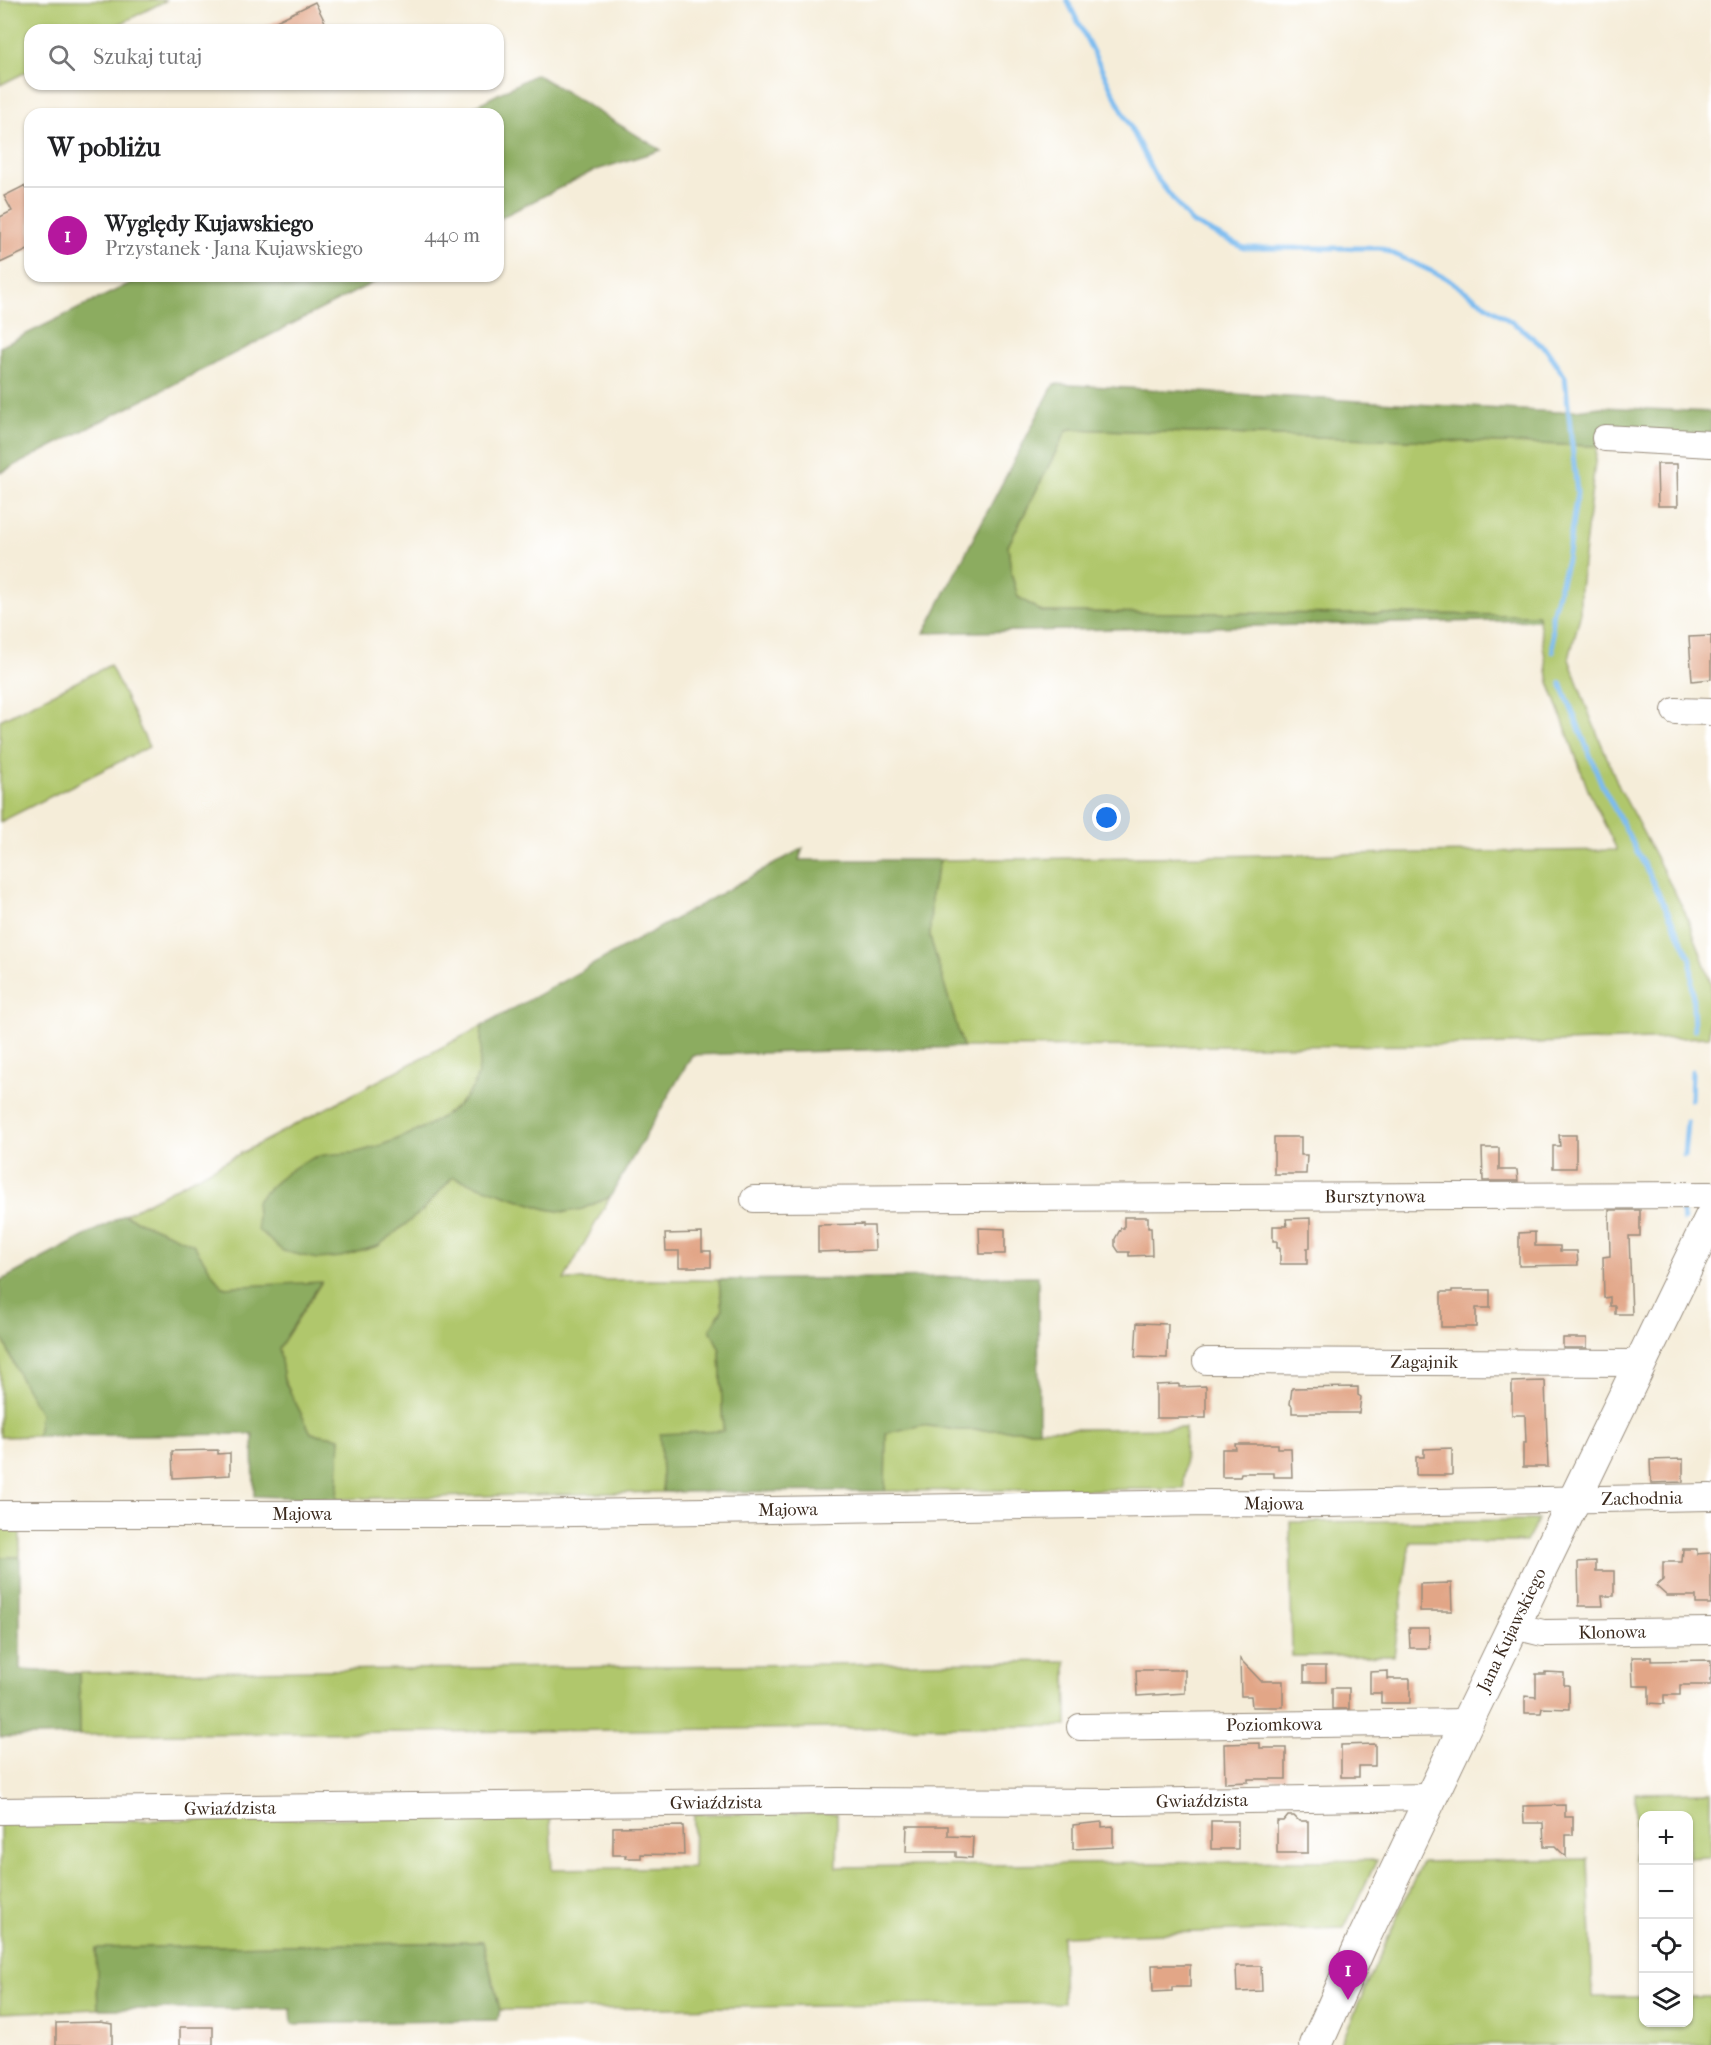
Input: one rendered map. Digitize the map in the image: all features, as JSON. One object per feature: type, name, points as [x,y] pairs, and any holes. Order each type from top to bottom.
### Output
[{"type":"main road","name":"Jana Kujawskiego","points":[[1316,2045],[1431,1797],[1711,1217]]},
{"type":"street","points":[[1605,438],[1711,444]]},
{"type":"street","points":[[1675,711],[1711,712]]},
{"type":"street","name":"Bursztynowa","points":[[754,1199],[1711,1195]]},
{"type":"street","name":"Zagajnik","points":[[1206,1361],[1641,1363]]},
{"type":"street","name":"Zachodnia","points":[[1574,1500],[1711,1497]]},
{"type":"street","name":"Majowa","points":[[0,1514],[509,1514],[1198,1503],[1324,1504],[1574,1500]]},
{"type":"street","name":"Klonowa","points":[[1514,1626],[1543,1633],[1711,1630]]},
{"type":"street","name":"Poziomkowa","points":[[1080,1726],[1467,1722]]},
{"type":"street","name":"Gwiaździsta","points":[[0,1811],[836,1801],[1125,1802],[1431,1797]]},
{"type":"green space","points":[[0,0],[167,0],[120,24],[24,24],[24,73],[0,85]]},
{"type":"green space","points":[[536,74],[661,150],[593,171],[504,216],[504,108],[471,108]]},
{"type":"green space","points":[[133,282],[374,282],[0,473],[0,347]]},
{"type":"green space","points":[[1054,384],[1558,412],[1601,407],[1711,412],[1711,437],[1597,446],[1070,429],[1066,432],[1008,546],[1011,573],[1018,597],[1042,612],[1538,615],[1538,620],[924,633]]},
{"type":"green space","points":[[1070,429],[1597,446],[1580,589],[1580,616],[1569,659],[1619,787],[1685,912],[1701,954],[1711,984],[1709,1037],[1479,1045],[963,1047],[930,937],[931,893],[940,860],[1617,850],[1588,790],[1549,682],[1538,615],[1042,612],[1018,597],[1011,573],[1008,546],[1066,432]]},
{"type":"green space","points":[[110,665],[149,747],[0,822],[0,720]]},
{"type":"green space","points":[[803,848],[799,860],[940,860],[931,893],[930,937],[963,1047],[692,1055],[610,1197],[582,1209],[565,1212],[546,1209],[453,1177],[422,1211],[378,1246],[341,1257],[317,1259],[283,1251],[258,1230],[256,1202],[275,1182],[296,1166],[318,1156],[358,1152],[389,1142],[442,1117],[457,1106],[469,1093],[478,1074],[482,1026]]},
{"type":"green space","points":[[482,1026],[478,1076],[469,1094],[457,1106],[424,1127],[388,1143],[356,1153],[315,1157],[378,1246],[422,1211],[453,1177],[546,1209],[565,1212],[582,1209],[610,1197],[564,1280],[719,1280],[722,1310],[710,1329],[720,1350],[723,1431],[660,1435],[663,1492],[337,1499],[340,1439],[311,1433],[284,1380],[279,1348],[321,1283],[221,1287],[193,1244],[124,1215]]},
{"type":"green space","points":[[124,1215],[193,1244],[222,1287],[321,1282],[279,1348],[284,1380],[311,1433],[340,1438],[337,1499],[254,1496],[253,1434],[37,1436],[40,1413],[19,1376],[0,1332],[0,1281]]},
{"type":"green space","points":[[1038,1276],[1039,1430],[957,1430],[922,1425],[886,1433],[885,1491],[663,1492],[660,1434],[723,1431],[720,1350],[710,1329],[722,1310],[719,1280]]},
{"type":"green space","points":[[0,1332],[19,1376],[41,1413],[37,1436],[0,1437]]},
{"type":"green space","points":[[922,1425],[957,1430],[1185,1428],[1184,1489],[885,1491],[886,1433]]},
{"type":"green space","points":[[0,1518],[20,1526],[20,1557],[0,1557]]},
{"type":"green space","points":[[1538,1520],[1526,1542],[1410,1542],[1394,1656],[1292,1656],[1290,1522]]},
{"type":"green space","points":[[0,1557],[20,1557],[20,1670],[79,1673],[80,1735],[0,1737]]},
{"type":"green space","points":[[1066,1661],[1067,1726],[80,1735],[79,1673]]},
{"type":"green space","points":[[1711,1792],[1711,1857],[1693,1858],[1693,1811],[1639,1811],[1639,1859],[1635,1859],[1635,1793]]},
{"type":"green space","points":[[837,1813],[837,1867],[1377,1860],[1344,1928],[1062,1936],[1064,2003],[500,2010],[483,1942],[96,1948],[98,2009],[0,2013],[0,1822],[550,1816],[552,1869],[693,1867],[694,1814]]},
{"type":"green space","points":[[1588,1859],[1593,1997],[1639,1997],[1639,2027],[1693,2027],[1693,1997],[1711,1997],[1711,2045],[1340,2045],[1422,1862]]},
{"type":"green space","points":[[483,1942],[500,2010],[498,2020],[292,2024],[291,2009],[98,2009],[96,1948]]},
{"type":"building","points":[[315,2],[326,24],[270,24]]},
{"type":"building","points":[[24,186],[24,252],[0,263],[0,217],[12,211],[4,196]]},
{"type":"building","points":[[1657,464],[1677,464],[1678,506],[1658,506]]},
{"type":"building","points":[[1711,636],[1711,679],[1692,681],[1689,637]]},
{"type":"building","points":[[1559,1135],[1576,1135],[1576,1168],[1553,1168],[1553,1146],[1560,1146]]},
{"type":"building","points":[[1274,1137],[1301,1137],[1301,1155],[1307,1155],[1306,1174],[1274,1174]]},
{"type":"building","points":[[1482,1148],[1499,1148],[1499,1170],[1517,1170],[1518,1181],[1483,1181]]},
{"type":"building","points":[[1609,1210],[1640,1210],[1640,1236],[1629,1236],[1632,1314],[1615,1314],[1615,1306],[1610,1306],[1610,1297],[1604,1298],[1603,1257],[1610,1256]]},
{"type":"building","points":[[1124,1217],[1148,1217],[1148,1228],[1151,1228],[1152,1255],[1129,1256],[1129,1252],[1119,1252],[1115,1246],[1115,1239],[1121,1228],[1124,1228]]},
{"type":"building","points":[[1310,1218],[1310,1248],[1307,1248],[1307,1264],[1280,1264],[1280,1248],[1277,1248],[1277,1241],[1273,1241],[1273,1226],[1287,1226],[1286,1219]]},
{"type":"building","points":[[863,1224],[863,1226],[874,1226],[875,1250],[818,1252],[818,1225]]},
{"type":"building","points":[[979,1228],[1005,1229],[1005,1254],[980,1254]]},
{"type":"building","points":[[1535,1232],[1535,1246],[1560,1246],[1560,1251],[1577,1251],[1578,1265],[1519,1266],[1519,1233]]},
{"type":"building","points":[[702,1233],[702,1251],[711,1251],[711,1267],[679,1267],[679,1251],[666,1251],[665,1234]]},
{"type":"building","points":[[1452,1290],[1490,1290],[1490,1308],[1476,1308],[1476,1327],[1441,1327],[1441,1292],[1452,1292]]},
{"type":"building","points":[[1137,1323],[1168,1324],[1167,1358],[1135,1357]]},
{"type":"building","points":[[1563,1338],[1587,1338],[1587,1348],[1563,1348]]},
{"type":"building","points":[[1545,1381],[1548,1467],[1523,1467],[1523,1443],[1526,1443],[1525,1415],[1512,1415],[1512,1382]]},
{"type":"building","points":[[1179,1384],[1179,1387],[1206,1386],[1206,1418],[1156,1418],[1156,1385]]},
{"type":"building","points":[[1358,1387],[1358,1395],[1361,1397],[1359,1413],[1292,1413],[1290,1404],[1292,1388]]},
{"type":"building","points":[[1235,1444],[1278,1444],[1278,1448],[1291,1448],[1292,1477],[1274,1477],[1274,1473],[1241,1473],[1240,1477],[1222,1477],[1222,1449],[1236,1449]]},
{"type":"building","points":[[1452,1448],[1452,1475],[1416,1475],[1416,1457],[1424,1457],[1424,1449]]},
{"type":"building","points":[[218,1450],[218,1454],[230,1453],[230,1475],[173,1478],[172,1451]]},
{"type":"building","points":[[1683,1459],[1683,1482],[1651,1483],[1650,1460]]},
{"type":"building","points":[[1683,1549],[1697,1549],[1697,1554],[1711,1553],[1711,1604],[1696,1604],[1696,1596],[1667,1596],[1656,1586],[1663,1580],[1663,1562],[1682,1562]]},
{"type":"building","points":[[1596,1561],[1596,1571],[1614,1571],[1614,1596],[1602,1596],[1603,1606],[1579,1606],[1578,1562]]},
{"type":"building","points":[[1451,1583],[1452,1611],[1420,1611],[1420,1584]]},
{"type":"building","points":[[1409,1628],[1429,1628],[1429,1648],[1410,1648]]},
{"type":"building","points":[[1632,1657],[1651,1657],[1651,1661],[1711,1660],[1711,1685],[1680,1685],[1680,1695],[1664,1695],[1664,1704],[1649,1703],[1649,1686],[1633,1686]]},
{"type":"building","points":[[1240,1659],[1261,1681],[1283,1681],[1283,1707],[1252,1707],[1251,1696],[1241,1696]]},
{"type":"building","points":[[1304,1666],[1326,1666],[1326,1682],[1304,1682]]},
{"type":"building","points":[[1136,1670],[1185,1670],[1185,1693],[1137,1696]]},
{"type":"building","points":[[1388,1671],[1388,1679],[1410,1679],[1410,1703],[1381,1703],[1381,1693],[1370,1693],[1370,1672]]},
{"type":"building","points":[[1545,1672],[1564,1673],[1564,1685],[1569,1685],[1569,1709],[1542,1708],[1541,1713],[1525,1713],[1525,1696],[1536,1697],[1536,1674],[1545,1674]]},
{"type":"building","points":[[1332,1688],[1349,1688],[1349,1709],[1332,1709]]},
{"type":"building","points":[[1260,1743],[1260,1748],[1286,1748],[1286,1779],[1248,1779],[1248,1782],[1225,1783],[1224,1744]]},
{"type":"building","points":[[1375,1744],[1375,1766],[1359,1766],[1359,1777],[1341,1777],[1341,1745]]},
{"type":"building","points":[[1565,1805],[1565,1817],[1573,1817],[1573,1835],[1566,1835],[1566,1857],[1555,1846],[1544,1846],[1543,1823],[1524,1823],[1523,1806]]},
{"type":"building","points":[[1288,1816],[1294,1816],[1299,1821],[1308,1821],[1308,1853],[1277,1853],[1277,1821],[1284,1821]]},
{"type":"building","points":[[1211,1821],[1238,1821],[1238,1849],[1211,1849]]},
{"type":"building","points":[[1102,1822],[1102,1827],[1113,1826],[1113,1847],[1073,1849],[1073,1825]]},
{"type":"building","points":[[683,1826],[684,1855],[641,1854],[641,1858],[625,1858],[626,1855],[613,1855],[613,1827]]},
{"type":"building","points":[[907,1826],[948,1826],[948,1836],[973,1837],[972,1858],[956,1857],[956,1852],[906,1852]]},
{"type":"building","points":[[1152,1965],[1190,1965],[1190,1987],[1172,1987],[1172,1991],[1153,1992]]},
{"type":"building","points":[[1236,1966],[1261,1966],[1262,1991],[1237,1992]]},
{"type":"building","points":[[56,2023],[112,2024],[112,2045],[56,2045]]},
{"type":"building","points":[[180,2027],[213,2027],[213,2045],[180,2045]]},
{"type":"waterway","points":[[1067,0],[1155,176],[1191,222],[1244,248],[1381,248],[1444,277],[1522,329],[1546,349],[1565,377],[1577,493],[1567,560],[1552,615],[1553,652]]},
{"type":"waterway","points":[[1561,683],[1602,785],[1691,959],[1694,1030]]},
{"type":"waterway","points":[[1691,1099],[1692,1071]]},
{"type":"waterway","points":[[1684,1155],[1687,1122]]},
{"type":"waterway","points":[[1681,1210],[1684,1220]]},
{"type":"place","name":"Wyględy Kujawskiego","points":[[1348,2000]]}]
